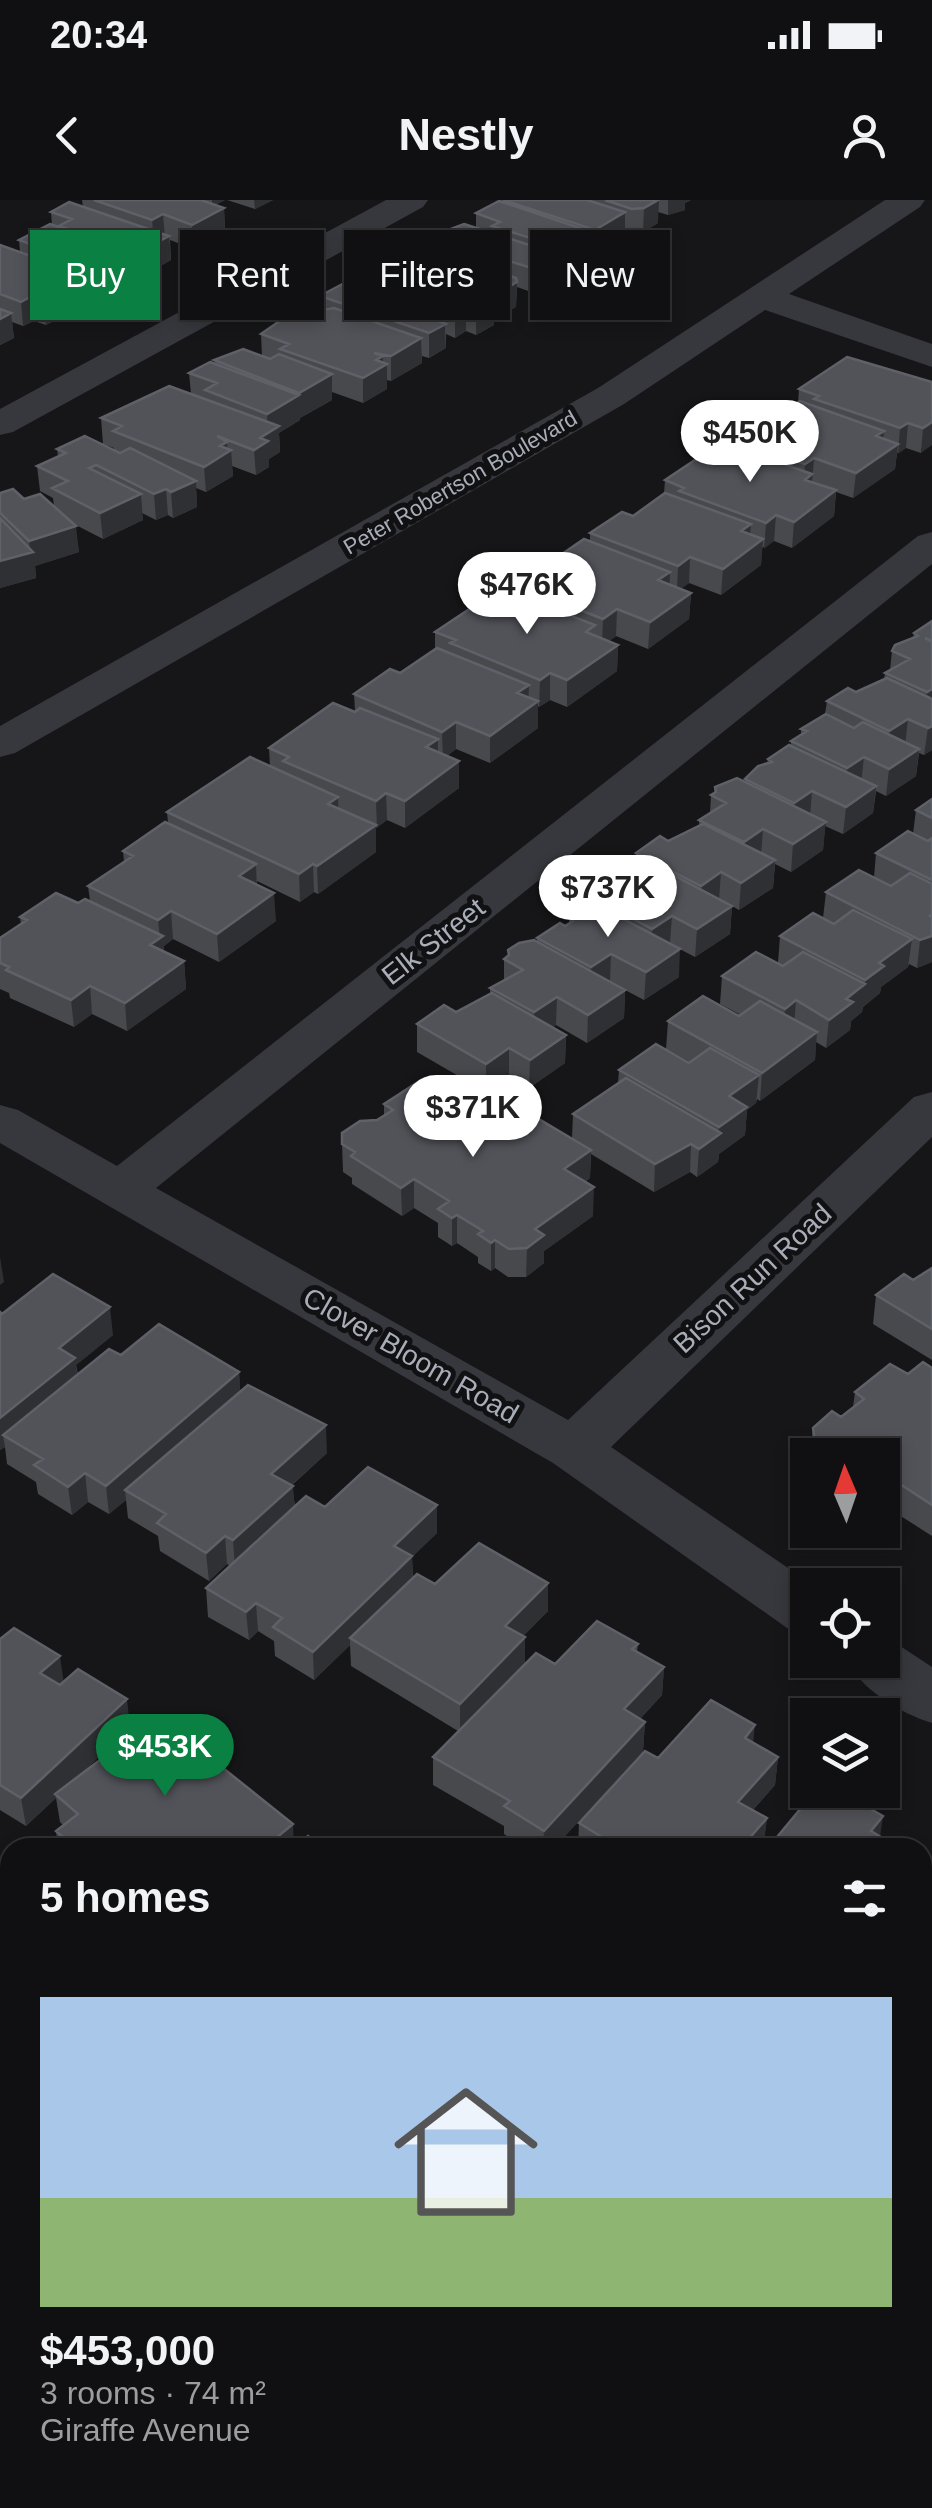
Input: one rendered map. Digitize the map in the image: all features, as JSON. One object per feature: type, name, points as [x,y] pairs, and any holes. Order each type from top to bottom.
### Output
[{"type":"street","points":[[0,424],[411,200]]},
{"type":"street","name":"Peter Robertson Boulevard","points":[[0,744],[611,396],[908,200]]},
{"type":"street","points":[[762,297],[932,356]]},
{"type":"street","name":"Elk Street","points":[[122,1188],[932,544]]},
{"type":"street","name":"Bison Run Road","points":[[573,1449],[932,1108]]},
{"type":"street","name":"Clover Bloom Road","points":[[0,1121],[573,1449],[790,1600]]},
{"type":"street","points":[[900,1677],[932,1699]]},
{"type":"building","points":[[94,200],[201,200],[224,208],[192,225],[163,214],[152,220]]},
{"type":"building","points":[[503,200],[587,200],[625,212],[595,230]]},
{"type":"building","points":[[605,200],[658,200],[632,209]]},
{"type":"building","points":[[499,201],[586,230],[530,230],[530,238],[492,226],[500,222],[476,213]]},
{"type":"building","points":[[69,202],[151,230],[71,230],[59,226],[72,219],[51,212]]},
{"type":"building","points":[[50,224],[68,230],[38,230]]},
{"type":"building","points":[[464,224],[483,230],[448,230]]},
{"type":"building","points":[[510,239],[530,245],[530,268],[510,261]]},
{"type":"building","points":[[0,245],[30,256],[30,297],[21,302],[0,294]]},
{"type":"building","points":[[344,283],[344,304],[324,297]]},
{"type":"building","points":[[334,308],[344,311],[344,320],[369,320],[421,338],[391,356],[374,353],[383,356],[376,360],[387,364],[363,378],[280,349],[289,344],[261,334],[281,320],[324,320],[324,310]]},
{"type":"building","points":[[391,320],[436,320],[446,324],[429,333]]},
{"type":"building","points":[[243,349],[270,359],[279,354],[332,374],[299,393],[214,360]]},
{"type":"building","points":[[847,357],[932,382],[932,422],[923,428],[908,423],[900,428],[814,399],[819,396],[799,389]]},
{"type":"building","points":[[210,362],[299,395],[267,414],[205,390],[217,383],[189,373]]},
{"type":"building","points":[[169,386],[279,426],[260,438],[268,441],[254,450],[217,436],[227,442],[220,446],[231,450],[204,467],[113,431],[122,426],[101,418]]},
{"type":"building","points":[[800,401],[884,431],[876,436],[898,444],[856,473],[814,458],[805,464],[740,441]]},
{"type":"building","points":[[85,436],[120,453],[130,448],[196,481],[171,492],[166,489],[154,494],[96,465],[89,468],[141,494],[100,513],[52,488],[68,481],[37,466],[66,453],[57,449]]},
{"type":"building","points":[[716,446],[734,452],[740,449],[812,474],[805,480],[836,490],[794,522],[776,515],[766,523],[679,491],[684,488],[665,480]]},
{"type":"building","points":[[13,489],[24,499],[40,494],[76,526],[29,541],[0,513],[0,493]]},
{"type":"building","points":[[665,493],[751,524],[741,531],[763,539],[723,569],[690,557],[678,566],[590,533],[622,512],[633,516]]},
{"type":"building","points":[[0,518],[33,552],[0,561]]},
{"type":"building","points":[[584,539],[670,572],[658,580],[691,593],[650,622],[617,609],[603,619],[517,585]]},
{"type":"building","points":[[495,592],[514,600],[520,596],[595,625],[586,632],[618,645],[567,680],[550,673],[540,680],[450,643],[456,640],[435,632]]},
{"type":"building","points":[[932,621],[932,641],[925,638],[932,642],[932,689],[927,692],[885,673],[910,659],[892,651],[895,645],[918,636],[914,633]]},
{"type":"building","points":[[437,648],[529,685],[517,693],[538,701],[490,736],[456,722],[442,732],[354,694],[390,669],[400,673]]},
{"type":"building","points":[[887,678],[932,699],[932,726],[928,728],[908,719],[889,731],[827,701],[848,688],[856,692]]},
{"type":"building","points":[[333,703],[355,712],[360,708],[438,739],[426,747],[459,761],[405,801],[386,793],[376,801],[283,761],[289,757],[269,748]]},
{"type":"building","points":[[826,714],[854,728],[863,722],[919,749],[889,769],[864,757],[847,768],[791,741],[807,731],[801,729]]},
{"type":"building","points":[[789,745],[876,786],[846,807],[812,791],[794,803],[745,779],[758,766],[772,762],[768,759]]},
{"type":"building","points":[[250,757],[338,797],[328,804],[376,825],[299,874],[167,812]]},
{"type":"building","points":[[737,778],[826,822],[793,844],[763,829],[744,842],[699,820],[726,803],[711,795],[716,792],[715,787]]},
{"type":"building","points":[[932,799],[932,818],[916,810]]},
{"type":"building","points":[[165,822],[256,864],[239,876],[274,893],[217,934],[171,911],[158,920],[88,886],[133,856],[123,851]]},
{"type":"building","points":[[703,824],[775,860],[741,883],[721,872],[701,886],[636,853],[660,836],[668,841]]},
{"type":"building","points":[[908,831],[928,841],[932,838],[932,880],[876,853]]},
{"type":"building","points":[[633,865],[663,881],[673,875],[732,906],[697,929],[672,916],[652,929],[595,898],[613,886],[605,882]]},
{"type":"building","points":[[859,870],[891,886],[910,873],[932,884],[932,936],[920,940],[826,892]]},
{"type":"building","points":[[56,893],[78,903],[85,899],[163,936],[150,945],[184,961],[125,1003],[90,986],[71,1000],[6,970],[9,967],[0,963],[0,938],[27,920],[20,917]]},
{"type":"building","points":[[593,903],[680,949],[646,972],[611,954],[591,967],[537,938],[560,923],[565,926],[573,921],[569,918]]},
{"type":"building","points":[[853,910],[912,939],[879,963],[884,966],[865,980],[780,936],[813,913],[834,924]]},
{"type":"building","points":[[534,940],[625,990],[588,1015],[557,997],[534,1012],[490,988],[523,970],[504,959],[508,950]]},
{"type":"building","points":[[756,952],[783,966],[803,952],[865,984],[846,999],[853,1002],[829,1020],[796,1000],[785,1009],[722,976]]},
{"type":"building","points":[[492,993],[566,1035],[530,1060],[509,1048],[486,1064],[417,1024],[444,1005],[456,1012]]},
{"type":"building","points":[[703,996],[739,1016],[760,1001],[817,1032],[762,1073],[668,1021]]},
{"type":"building","points":[[656,1044],[689,1063],[710,1048],[759,1075],[729,1096],[747,1107],[719,1127],[619,1070]]},
{"type":"building","points":[[626,1078],[721,1133],[699,1149],[691,1144],[655,1164],[573,1114]]},
{"type":"building","points":[[421,1080],[437,1090],[451,1080],[521,1122],[532,1115],[591,1150],[564,1169],[594,1187],[535,1229],[544,1235],[527,1248],[509,1249],[495,1240],[491,1243],[478,1234],[483,1231],[457,1215],[452,1218],[438,1209],[449,1201],[414,1179],[401,1188],[351,1156],[355,1152],[342,1144],[342,1133],[360,1121],[377,1120],[393,1110],[384,1104]]},
{"type":"building","points":[[932,1268],[932,1329],[876,1295],[904,1274],[913,1280]]},
{"type":"building","points":[[53,1274],[110,1307],[59,1348],[75,1358],[0,1418],[0,1312]]},
{"type":"building","points":[[159,1324],[239,1372],[106,1486],[85,1473],[68,1487],[34,1465],[43,1459],[3,1435],[109,1349],[121,1355]]},
{"type":"building","points":[[923,1362],[932,1368],[932,1505],[900,1484],[900,1438],[814,1438],[813,1428],[832,1411],[841,1417],[864,1399],[855,1392],[890,1364],[908,1374]]},
{"type":"building","points":[[248,1385],[326,1425],[271,1474],[293,1486],[233,1540],[225,1536],[206,1553],[157,1523],[166,1514],[125,1490]]},
{"type":"building","points":[[368,1467],[437,1505],[394,1546],[412,1556],[313,1652],[273,1627],[282,1618],[256,1603],[246,1612],[206,1588],[306,1496],[325,1507]]},
{"type":"building","points":[[479,1543],[548,1583],[505,1626],[525,1637],[460,1704],[350,1638],[417,1574],[435,1584]]},
{"type":"building","points":[[597,1621],[638,1644],[632,1649],[664,1667],[624,1709],[645,1722],[544,1831],[504,1806],[510,1801],[433,1757],[536,1653],[555,1664]]},
{"type":"building","points":[[14,1628],[60,1656],[40,1673],[60,1685],[78,1669],[127,1699],[21,1798],[0,1785],[0,1639]]},
{"type":"building","points":[[711,1700],[755,1725],[745,1738],[778,1757],[738,1802],[767,1818],[750,1838],[604,1838],[579,1823],[645,1751],[658,1758]]},
{"type":"building","points":[[158,1716],[293,1824],[276,1838],[64,1838],[56,1831],[78,1814],[55,1794]]},
{"type":"building","points":[[801,1808],[869,1808],[883,1816],[871,1831],[883,1838],[776,1838]]}]
